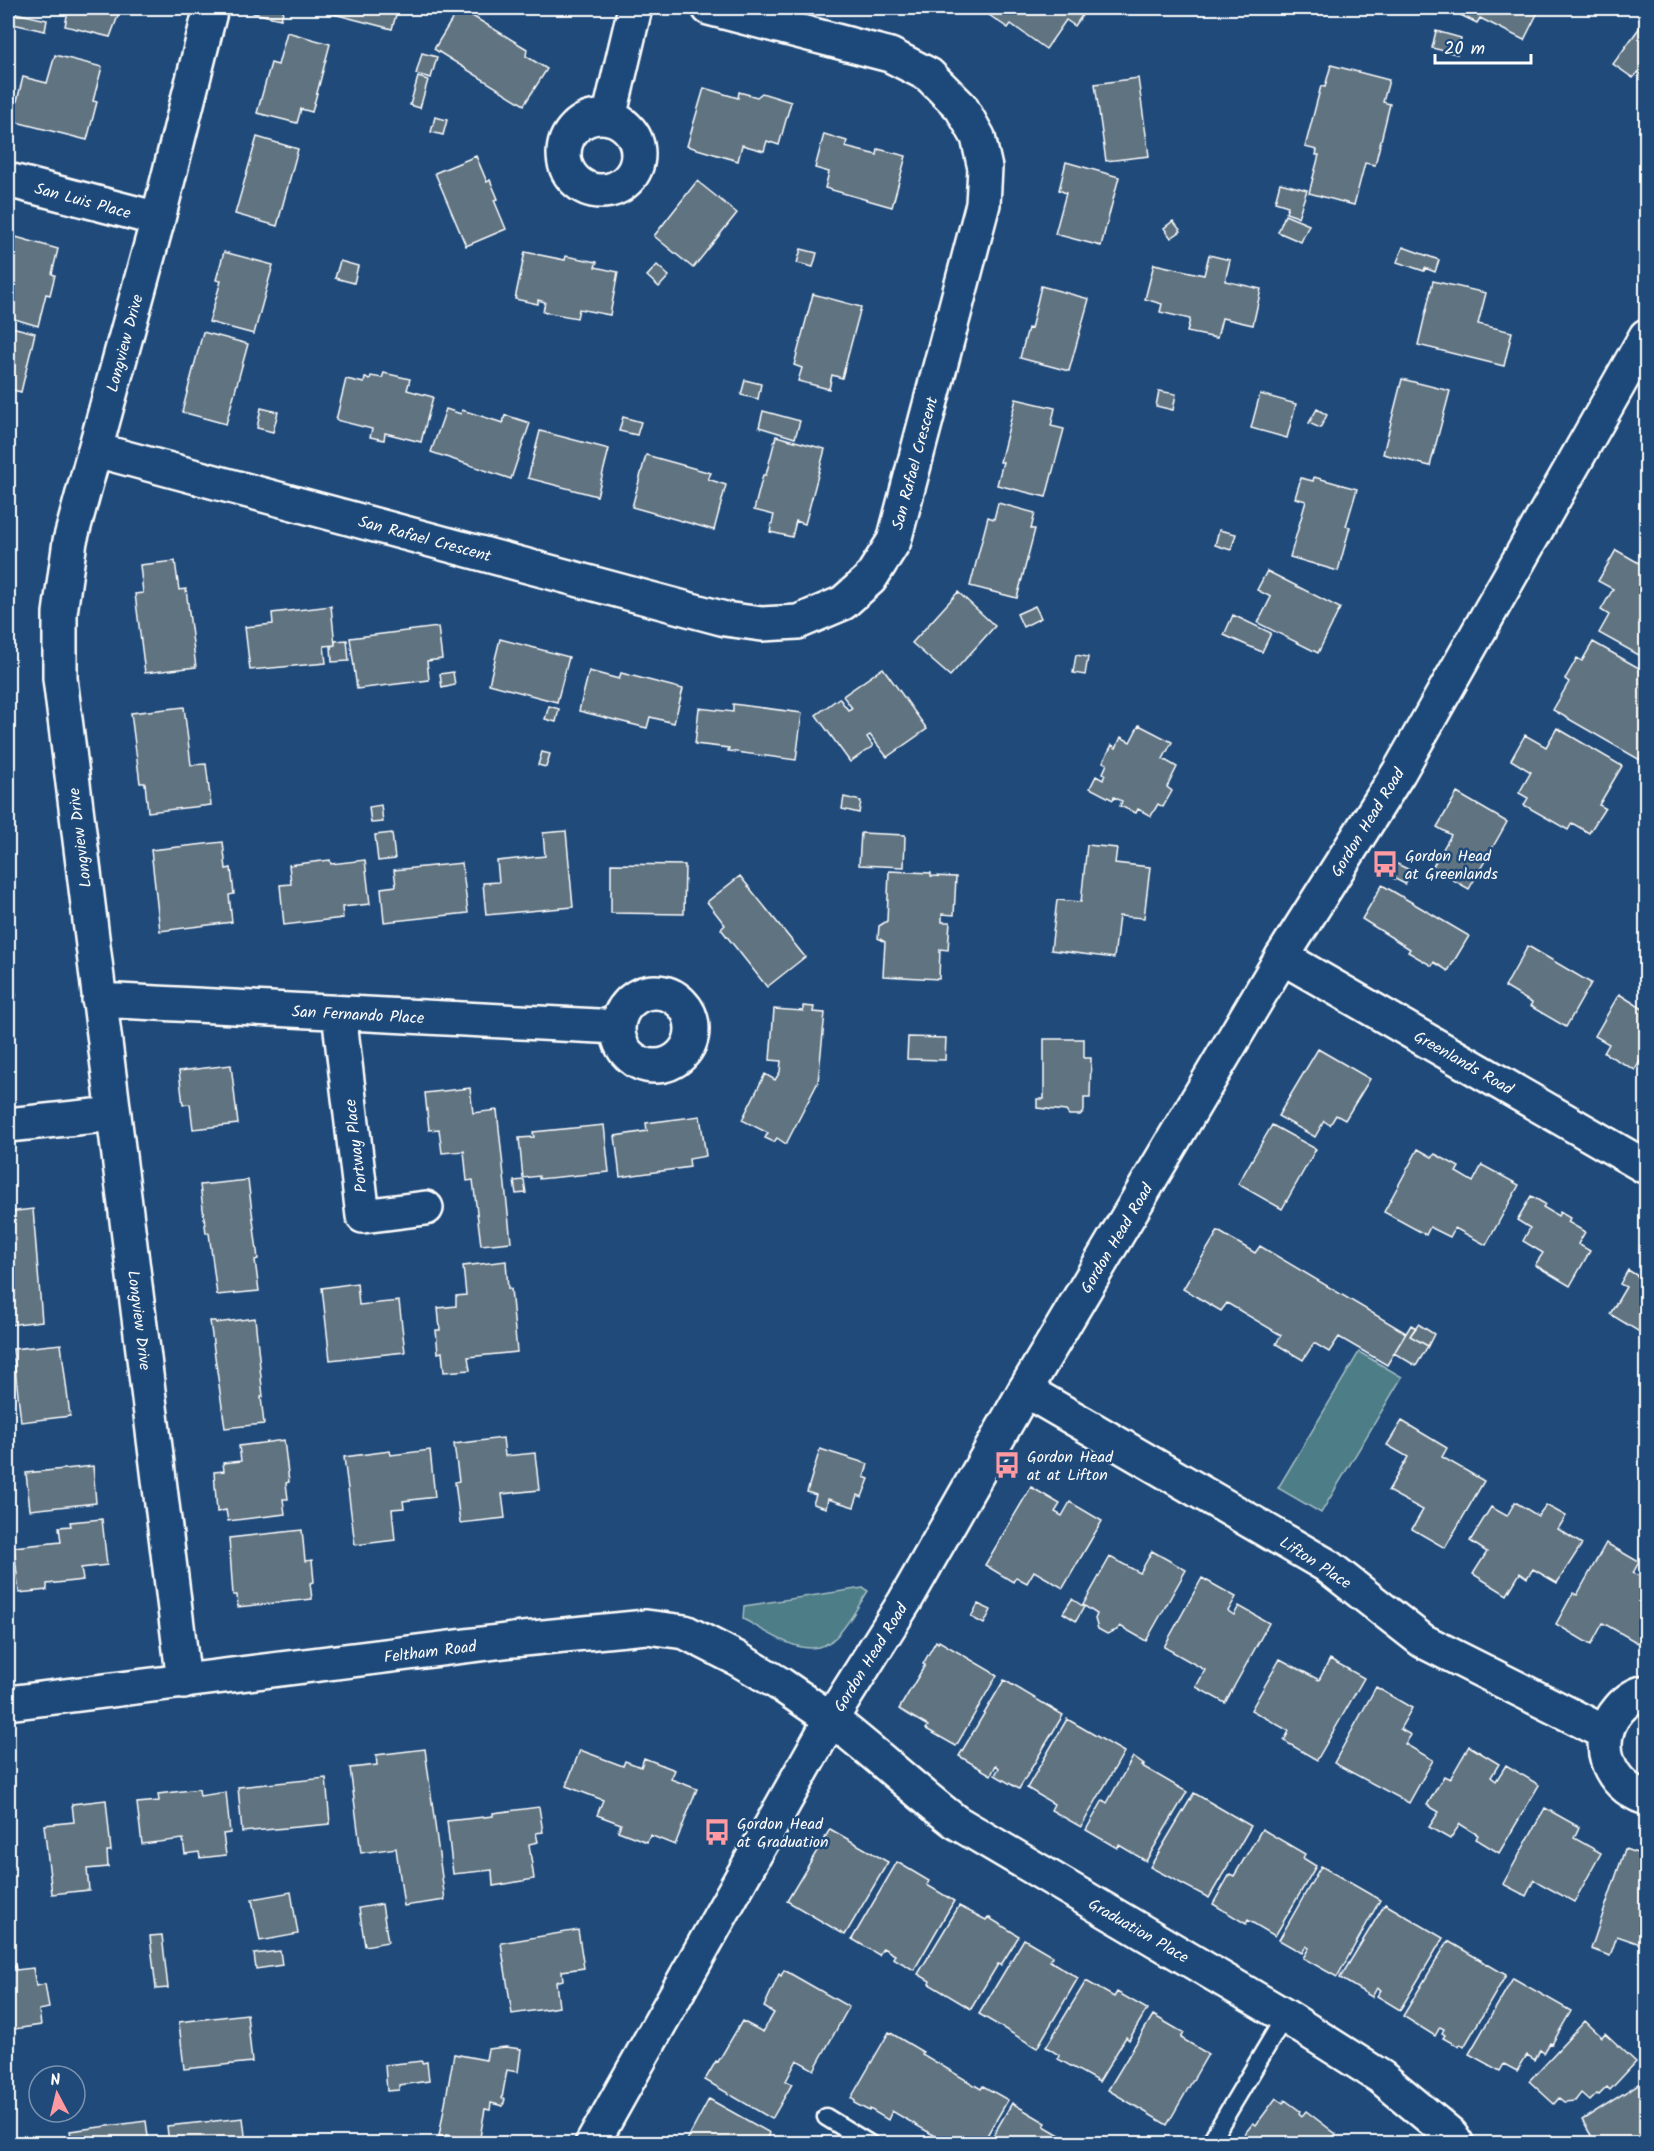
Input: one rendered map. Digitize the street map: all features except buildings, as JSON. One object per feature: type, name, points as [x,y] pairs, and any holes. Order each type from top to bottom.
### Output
[{"type":"street","name":"Longview Drive","points":[[184,1682],[60,678],[60,613],[70,541],[158,219],[212,8]]},
{"type":"street","points":[[609,118],[635,8]]},
{"type":"street","name":"San Rafael Crescent","points":[[96,450],[725,619],[762,624],[798,622],[843,603],[870,579],[894,541],[983,204],[985,168],[978,136],[961,107],[929,75],[890,55],[709,8]]},
{"type":"street","name":"San Luis Place","points":[[8,180],[158,219]]},
{"type":"street","name":"Gordon Head Road","points":[[592,2144],[831,1719],[905,1601],[1025,1390],[1282,957],[1399,772],[1647,336]]},
{"type":"street","name":"Greenlands Road","points":[[1282,957],[1647,1167]]},
{"type":"street","name":"San Fernando Place","points":[[99,1000],[618,1027]]},
{"type":"street","name":"Portway Place","points":[[339,1013],[363,1216],[426,1208]]},
{"type":"street","points":[[8,1125],[114,1114]]},
{"type":"street","name":"Lifton Place","points":[[1025,1390],[1326,1565],[1423,1641],[1606,1733]]},
{"type":"street","name":"Feltham Road","points":[[8,1703],[513,1640],[646,1627],[685,1632],[780,1684],[831,1719]]},
{"type":"street","points":[[1647,1692],[1640,1693],[1624,1702],[1612,1716],[1606,1733],[1605,1751],[1610,1768],[1620,1783],[1634,1794],[1647,1798]]},
{"type":"street","name":"Graduation Place","points":[[831,1719],[872,1750],[916,1791],[956,1822],[1285,2016],[1381,2077],[1461,2141]]},
{"type":"lane","points":[[1209,2144],[1285,2016]]},
{"type":"lane","points":[[826,2117],[870,2144]]},
{"type":"green space","points":[[1359,1352],[1402,1377],[1321,1513],[1278,1488]]},
{"type":"green space","points":[[863,1588],[868,1591],[841,1632],[825,1645],[814,1648],[789,1643],[743,1619],[744,1606]]},
{"type":"place","name":"Gordon Head at Greenlands","points":[[1385,864]]},
{"type":"place","name":"Gordon Head at at Lifton","points":[[1007,1465]]},
{"type":"place","name":"Gordon Head at Graduation","points":[[717,1832]]}]
